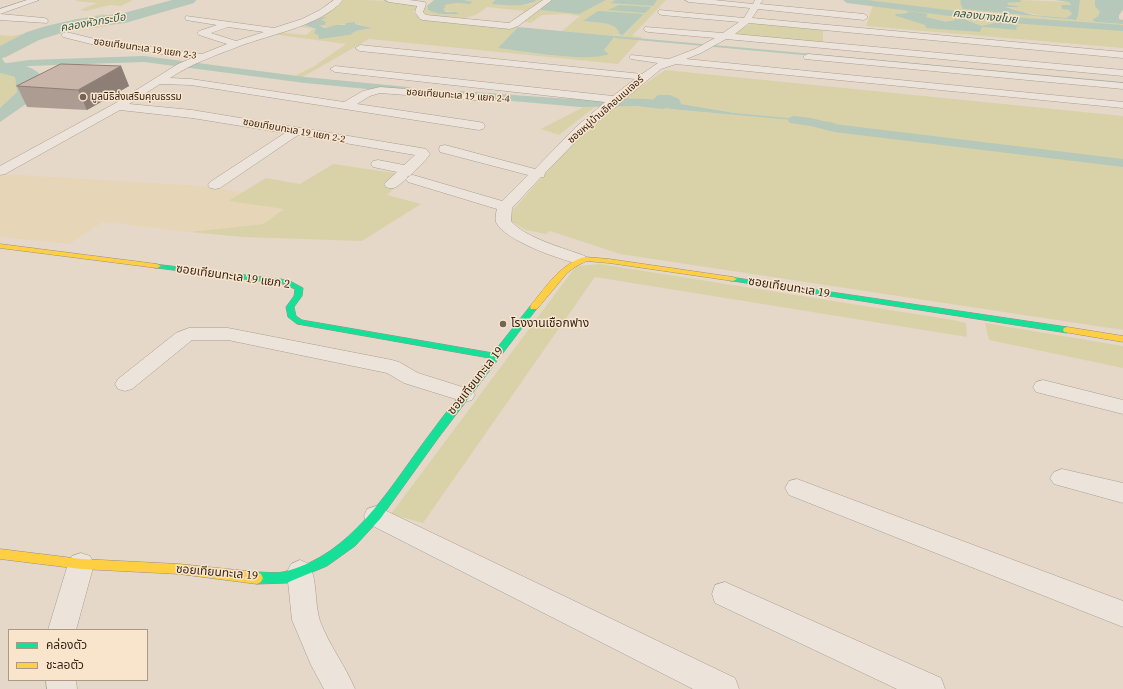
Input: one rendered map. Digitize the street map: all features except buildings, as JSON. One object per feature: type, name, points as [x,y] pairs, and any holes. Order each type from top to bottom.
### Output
[{"type":"street","points":[[0,12],[35,0]]},
{"type":"street","points":[[0,171],[118,106],[186,64],[236,44],[316,16],[339,0]]},
{"type":"street","points":[[388,0],[425,2],[419,12],[424,17],[510,26],[548,0]]},
{"type":"street","points":[[689,0],[757,4],[864,18]]},
{"type":"street","name":"ซอยหมู่บ้านอิคอนเนเจอร์","points":[[505,207],[539,174],[580,130],[643,77],[658,67],[705,47],[724,36],[746,21],[757,4]]},
{"type":"street","points":[[662,12],[1123,55]]},
{"type":"street","points":[[0,17],[44,21]]},
{"type":"street","points":[[189,18],[274,31]]},
{"type":"street","points":[[227,24],[202,33],[204,35],[236,44]]},
{"type":"street","points":[[648,29],[1123,73]]},
{"type":"street","points":[[830,46],[832,29]]},
{"type":"street","name":"ซอยเทียนทะเล 19 แยก 2-3","points":[[66,35],[88,41],[202,57]]},
{"type":"street","points":[[682,46],[721,49]]},
{"type":"street","points":[[360,48],[643,77]]},
{"type":"street","points":[[386,75],[417,54]]},
{"type":"street","points":[[800,56],[1123,86]]},
{"type":"street","points":[[634,57],[1123,105]]},
{"type":"street","points":[[811,74],[814,58]]},
{"type":"street","points":[[335,69],[615,100]]},
{"type":"street","name":"ซอยเทียนทะเล 19 แยก 2-4","points":[[159,80],[191,82],[479,126]]},
{"type":"street","name":"ซอยเทียนทะเล 19 แยก 2-4","points":[[346,106],[364,95],[380,90],[498,99]]},
{"type":"street","name":"ซอยเทียนทะเล 19 แยก 2-4","points":[[521,101],[574,104]]},
{"type":"street","name":"ซอยเทียนทะเล 19 แยก 2-2","points":[[118,106],[178,112],[421,152],[424,154],[411,174],[391,184]]},
{"type":"street","points":[[215,185],[296,132]]},
{"type":"street","points":[[445,149],[539,174]]},
{"type":"street","points":[[378,164],[505,207],[502,217],[506,225],[523,236],[579,259]]},
{"type":"street","name":"ซอยเทียนทะเล 19 แยก 2","points":[[0,246],[284,282],[299,288],[298,296],[290,307],[292,317],[300,322],[495,356]]},
{"type":"street","name":"ซอยเทียนทะเล 19","points":[[0,554],[81,564],[179,569],[254,578],[287,577],[323,562],[351,542],[376,516],[495,356],[556,279],[567,267],[579,259],[620,262],[1123,338]]},
{"type":"street","points":[[125,384],[183,337],[189,334],[228,334],[392,367],[411,378],[465,395]]},
{"type":"street","points":[[1043,387],[1123,407]]},
{"type":"street","points":[[1062,478],[1123,493]]},
{"type":"street","points":[[797,488],[1123,614]]},
{"type":"street","points":[[376,516],[724,689]]},
{"type":"street","points":[[62,629],[81,564]]},
{"type":"street","points":[[300,572],[306,620],[321,655],[340,689]]},
{"type":"street","points":[[725,594],[930,689]]},
{"type":"shaded area","points":[[133,0],[121,6],[110,5],[86,11],[80,10],[97,3],[75,1]]},
{"type":"shaded area","points":[[181,0],[197,0],[138,19],[120,23],[128,16]]},
{"type":"shaded area","points":[[343,0],[382,1],[411,4],[419,6],[413,12],[416,15],[427,18],[518,27],[498,48],[582,57],[608,53],[604,50],[615,36],[562,31],[580,16],[566,14],[542,15],[531,23],[513,20],[524,11],[487,7],[476,15],[464,18],[437,17],[423,13],[423,10],[427,6],[428,10],[433,12],[458,14],[442,9],[446,7],[443,5],[457,3],[469,4],[470,1],[464,0],[495,0],[492,4],[524,5],[531,4],[537,0],[551,0],[578,14],[606,0],[615,0],[611,2],[652,6],[657,0],[666,0],[632,36],[642,37],[618,64],[369,39],[301,78],[294,76],[313,67],[346,44],[271,34],[276,32],[306,35],[313,29],[295,26],[314,19]],"holes":[[[644,14],[624,35],[617,35],[619,32],[617,28],[609,24],[584,21]],[[323,17],[320,21],[321,24],[318,26],[324,26],[325,28],[344,24],[355,24],[369,29],[356,31],[350,35],[319,38],[316,30],[304,25]]]},
{"type":"shaded area","points":[[434,0],[464,0],[473,2],[469,4],[457,3],[444,5],[446,7],[443,9],[446,12],[456,12],[459,14],[443,14],[428,10],[427,6]]},
{"type":"shaded area","points":[[495,0],[537,0],[527,4],[492,4]]},
{"type":"shaded area","points":[[551,0],[606,0],[579,14],[541,10],[541,8]]},
{"type":"shaded area","points":[[615,0],[657,0],[653,6],[610,3]]},
{"type":"shaded area","points":[[858,0],[961,0],[960,2],[963,9],[1076,20],[1080,0],[1095,0],[1095,6],[1100,12],[1098,16],[1092,20],[1096,22],[1123,24],[1123,27],[942,11]]},
{"type":"shaded area","points":[[961,0],[1020,0],[1021,2],[1007,3],[1009,5],[1019,7],[1005,7],[1033,15],[1066,18],[1072,14],[1069,10],[1062,9],[1061,5],[1071,5],[1069,2],[1055,0],[1080,0],[1076,20],[963,9],[960,2]]},
{"type":"shaded area","points":[[1020,0],[1069,2],[1071,5],[1061,6],[1062,9],[1069,10],[1072,14],[1066,18],[1057,18],[1021,12],[1001,6],[1019,7],[1009,5],[1007,3],[1020,2]]},
{"type":"shaded area","points":[[1095,0],[1123,0],[1123,10],[1119,15],[1119,19],[1123,20],[1123,24],[1096,22],[1092,20],[1098,16],[1100,12],[1095,6]]},
{"type":"shaded area","points":[[619,5],[651,7],[645,13],[608,10]]},
{"type":"shaded area","points":[[873,5],[898,7],[939,14],[1123,29],[1123,48],[866,26]],"holes":[[[899,13],[928,15],[925,17],[947,22],[964,19],[982,26],[1015,27],[1017,30],[982,27],[980,32],[925,25],[896,16]]]},
{"type":"shaded area","points":[[598,11],[644,14],[623,35],[618,34],[619,32],[616,28],[608,24],[583,21]]},
{"type":"shaded area","points":[[907,11],[928,14],[926,17],[947,22],[955,19],[964,19],[982,26],[1000,22],[1020,26],[1016,27],[1017,30],[982,27],[980,32],[926,28],[925,25],[896,16],[895,14],[908,13]]},
{"type":"shaded area","points":[[102,14],[120,17],[128,16],[116,23],[102,27],[80,28],[73,27],[72,25],[43,30],[46,27]]},
{"type":"shaded area","points":[[323,17],[327,17],[321,20],[326,22],[325,25],[319,25],[325,28],[355,22],[355,24],[372,28],[356,31],[350,35],[319,39],[318,35],[314,33],[316,29],[304,25]]},
{"type":"shaded area","points":[[753,23],[823,30],[823,44],[738,37],[733,33]]},
{"type":"shaded area","points":[[72,24],[73,27],[41,36],[34,39],[24,47],[4,56],[2,59],[6,64],[32,68],[42,76],[49,88],[0,122],[0,108],[17,92],[15,77],[0,73],[0,49],[32,32]]},
{"type":"shaded area","points":[[518,27],[615,36],[604,50],[609,54],[599,56],[571,57],[498,48]]},
{"type":"shaded area","points":[[32,32],[0,49],[0,35],[12,36]]},
{"type":"shaded area","points":[[665,70],[1123,116],[1123,330],[620,254],[550,231],[546,234],[526,230],[510,221],[513,210],[583,131],[604,112]],"holes":[[[639,100],[681,104],[735,113],[835,124],[820,124],[819,127],[804,121],[670,109],[659,105],[638,103]]]},
{"type":"shaded area","points":[[0,73],[15,77],[17,92],[0,108]]},
{"type":"shaded area","points":[[658,95],[670,95],[679,99],[681,104],[735,113],[830,122],[837,124],[820,124],[819,127],[803,121],[670,109],[659,105],[637,102],[639,100],[651,102]]},
{"type":"shaded area","points":[[593,102],[600,103],[559,135],[541,129]]},
{"type":"shaded area","points":[[333,164],[408,175],[387,195],[421,204],[362,241],[243,237],[189,232],[263,224],[284,209],[228,201],[266,178],[300,184]]},
{"type":"shaded area","points":[[3,174],[204,186],[241,192],[229,201],[285,209],[263,224],[189,232],[103,222],[69,244],[0,237],[0,176]]},
{"type":"shaded area","points":[[600,264],[953,320],[966,323],[967,337],[595,277],[423,523],[391,514],[576,266]]},
{"type":"shaded area","points":[[985,323],[1123,346],[1123,368],[989,340]]},
{"type":"waterway","name":"คลองหัวกระบือ","points":[[0,53],[33,36],[52,30],[77,24],[125,18],[189,0]]},
{"type":"waterway","name":"คลองบางขโมย","points":[[847,0],[997,19],[1123,28]]},
{"type":"waterway","points":[[615,37],[1123,83]]},
{"type":"waterway","points":[[0,67],[29,63],[144,59],[305,80],[408,90]]},
{"type":"waterway","points":[[460,94],[580,103],[637,102],[663,105]]},
{"type":"waterway","points":[[794,120],[811,122],[834,128],[1123,163]]},
{"type":"traffic: fast","points":[[157,266],[285,282],[299,288],[298,296],[290,307],[292,317],[300,322],[495,356]]},
{"type":"traffic: fast","points":[[733,279],[1067,330]]},
{"type":"traffic: fast","points":[[257,578],[287,577],[323,562],[351,542],[376,516],[435,434],[534,307]]},
{"type":"traffic: slow","points":[[0,246],[157,266]]},
{"type":"traffic: slow","points":[[534,307],[564,271],[572,265],[585,259],[609,261],[733,279]]},
{"type":"traffic: slow","points":[[1067,330],[1123,339]]},
{"type":"traffic: slow","points":[[0,554],[81,564],[179,569],[257,578]]},
{"type":"place","name":"มูลนิธิส่งเสริมคุณธรรม","points":[[83,97]]},
{"type":"place","name":"โรงงานเชือกฟาง","points":[[503,324]]}]
